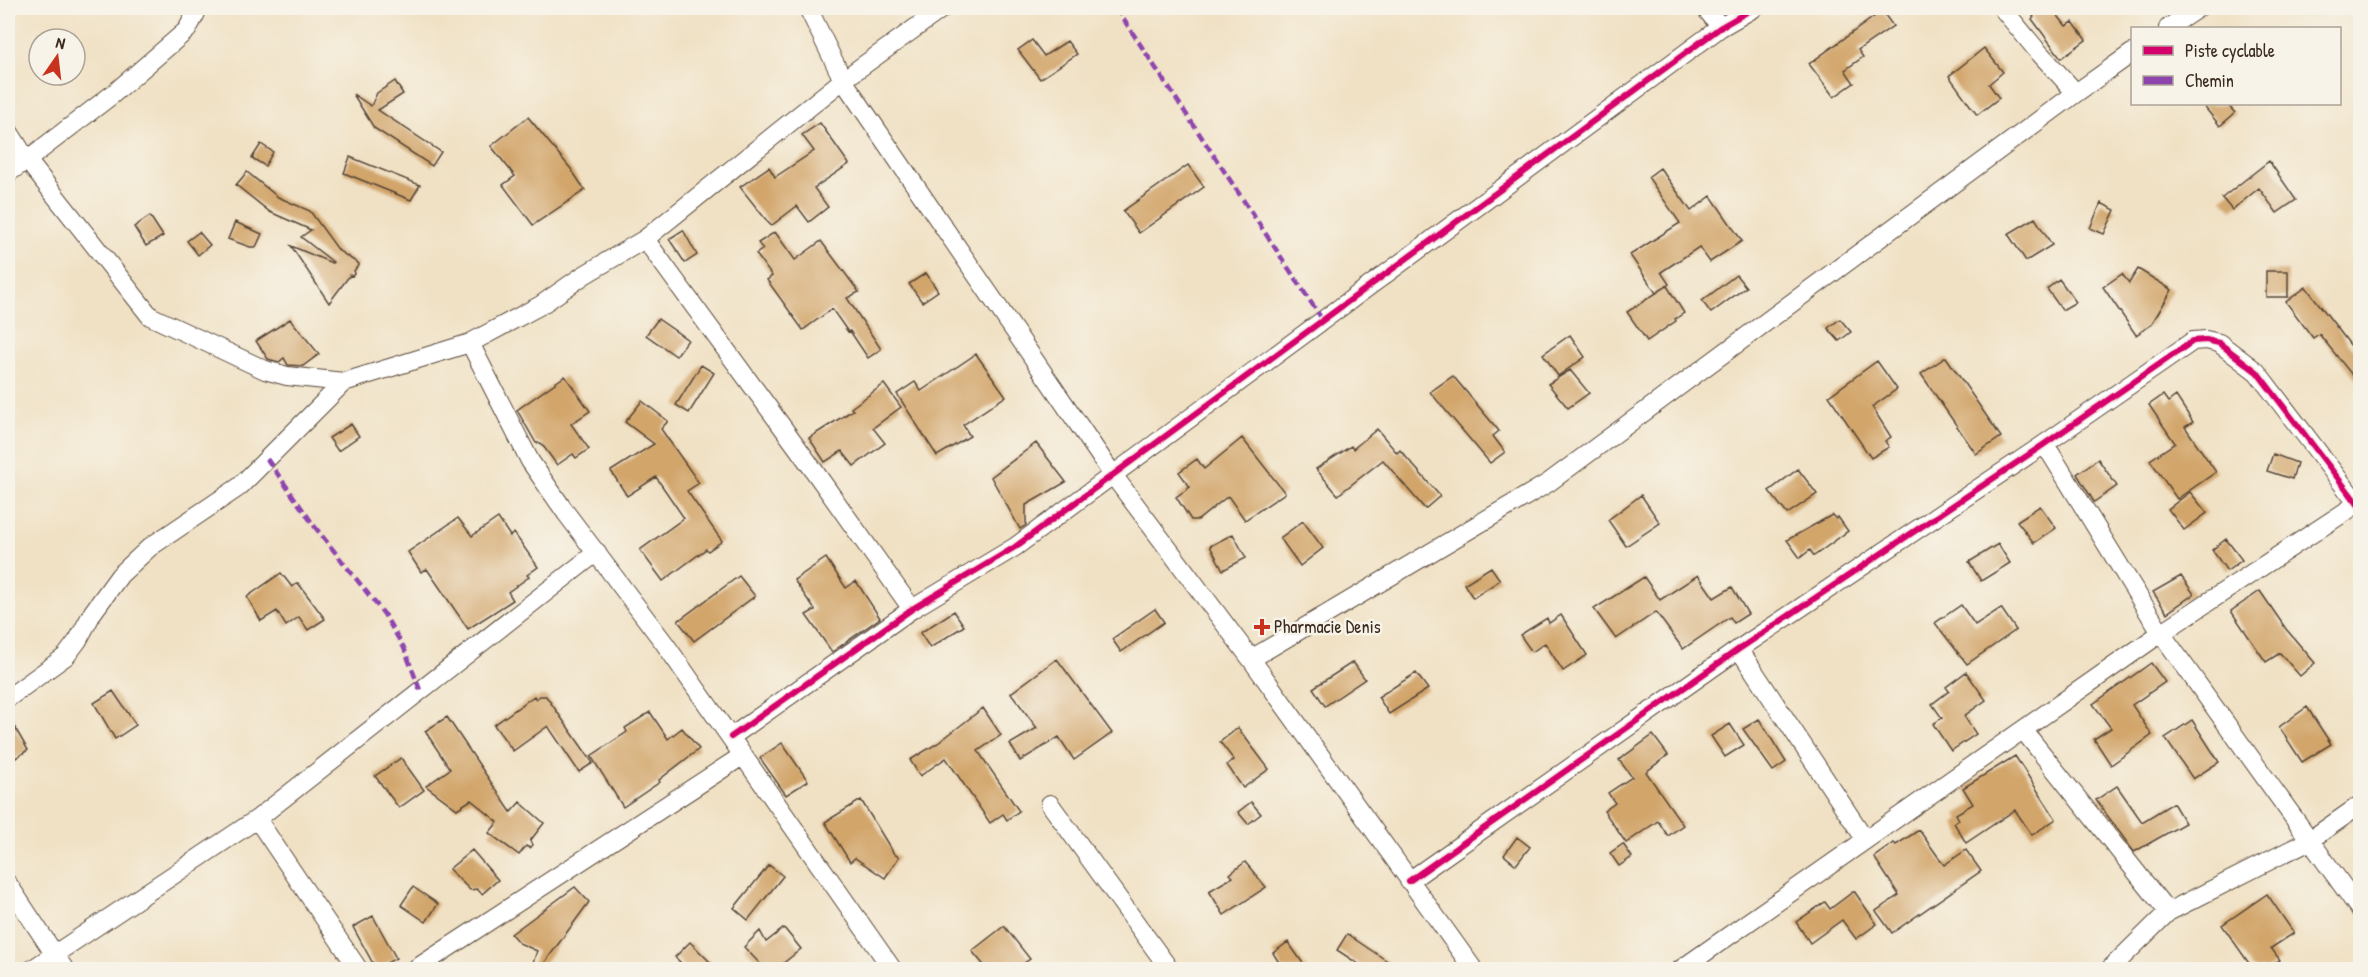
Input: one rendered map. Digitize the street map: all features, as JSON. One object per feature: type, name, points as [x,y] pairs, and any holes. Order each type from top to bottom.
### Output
[{"type":"street","points":[[8,173],[113,94],[187,30],[196,13],[196,8]]},
{"type":"street","points":[[8,130],[27,160],[150,316],[265,370],[286,376],[344,382],[470,343],[541,305],[584,275],[645,239],[843,80],[943,8]]},
{"type":"street","points":[[1705,8],[1721,27]]},
{"type":"street","points":[[731,737],[912,609],[1015,547],[1721,27],[1754,8]]},
{"type":"street","points":[[2002,8],[2076,93]]},
{"type":"street","points":[[2170,27],[2198,8]]},
{"type":"street","points":[[811,9],[843,80],[1113,475],[1251,659],[1474,969]]},
{"type":"street","points":[[1251,659],[1548,483],[2131,54]]},
{"type":"street","points":[[645,239],[912,609]]},
{"type":"street","points":[[1409,881],[1739,649],[2043,445],[2193,341],[2206,340],[2219,343],[2257,372],[2359,505],[2161,633],[2024,731],[1864,839],[1680,969]]},
{"type":"street","points":[[470,343],[531,461],[566,513],[597,552],[731,737],[742,756],[893,969]]},
{"type":"street","points":[[8,698],[66,656],[78,640],[93,612],[120,575],[150,547],[239,487],[344,382]]},
{"type":"street","points":[[2043,445],[2161,633],[2361,910]]},
{"type":"street","points":[[31,969],[257,819],[597,552]]},
{"type":"street","points":[[1739,649],[1864,839]]},
{"type":"street","points":[[2024,731],[2168,912]]},
{"type":"street","points":[[414,969],[742,756]]},
{"type":"street","points":[[1050,804],[1170,969]]},
{"type":"street","points":[[2109,969],[2168,912],[2310,840],[2361,805]]},
{"type":"street","points":[[257,819],[359,969]]},
{"type":"street","points":[[8,884],[66,969]]},
{"type":"building","points":[[2026,8],[2052,8],[2066,26],[2073,22],[2086,40],[2061,58]]},
{"type":"building","points":[[1882,11],[1893,26],[1858,50],[1863,57],[1845,70],[1854,83],[1834,97],[1809,64]]},
{"type":"building","points":[[1032,40],[1044,56],[1067,41],[1077,54],[1040,79],[1018,50]]},
{"type":"building","points":[[1984,48],[2003,72],[1989,84],[1999,98],[1977,115],[1949,76]]},
{"type":"building","points":[[395,81],[403,94],[378,110],[441,152],[432,166],[374,128],[353,94],[371,106],[377,93]]},
{"type":"building","points":[[2203,105],[2228,105],[2235,113],[2220,126]]},
{"type":"building","points":[[528,117],[571,169],[585,190],[533,225],[503,185],[515,176],[491,146]]},
{"type":"building","points":[[820,123],[849,164],[814,188],[828,207],[809,222],[797,206],[771,226],[740,187],[769,167],[775,177],[814,151],[802,135]]},
{"type":"building","points":[[261,144],[273,152],[265,166],[252,158]]},
{"type":"building","points":[[350,157],[420,185],[411,200],[344,173]]},
{"type":"building","points":[[2269,161],[2296,200],[2277,213],[2259,188],[2232,210],[2222,198]]},
{"type":"building","points":[[1188,165],[1204,187],[1139,233],[1123,211]]},
{"type":"building","points":[[1660,168],[1691,211],[1711,196],[1742,241],[1710,262],[1699,247],[1661,272],[1669,284],[1656,293],[1630,255],[1680,223],[1648,177]]},
{"type":"building","points":[[247,172],[278,197],[310,211],[339,251],[359,264],[355,273],[350,275],[329,303],[291,246],[333,262],[301,237],[311,230],[270,212],[236,185]]},
{"type":"building","points":[[2101,203],[2115,210],[2104,234],[2090,228]]},
{"type":"building","points":[[150,216],[163,236],[146,246],[134,227]]},
{"type":"building","points":[[2035,218],[2052,245],[2026,261],[2008,234]]},
{"type":"building","points":[[235,222],[262,234],[256,247],[228,239]]},
{"type":"building","points":[[683,230],[697,255],[685,263],[669,239]]},
{"type":"building","points":[[199,232],[210,245],[198,255],[187,241]]},
{"type":"building","points":[[775,232],[795,260],[821,241],[859,292],[847,298],[881,349],[868,358],[832,309],[803,330],[767,280],[772,276],[756,254],[763,249],[758,243]]},
{"type":"building","points":[[2138,269],[2172,290],[2151,325],[2136,335],[2103,287],[2122,274],[2129,283]]},
{"type":"building","points":[[2266,271],[2288,271],[2288,297],[2266,297]]},
{"type":"building","points":[[926,273],[938,291],[922,302],[909,284]]},
{"type":"building","points":[[1736,275],[1746,287],[1711,313],[1702,301]]},
{"type":"building","points":[[2059,279],[2076,302],[2062,310],[2047,289]]},
{"type":"building","points":[[1667,286],[1684,313],[1647,341],[1627,312]]},
{"type":"building","points":[[2306,287],[2361,359],[2361,386],[2319,334],[2313,338],[2286,302]]},
{"type":"building","points":[[290,319],[319,354],[303,366],[288,365],[284,358],[279,362],[268,359],[256,341]]},
{"type":"building","points":[[658,319],[688,340],[676,356],[646,335]]},
{"type":"building","points":[[1840,319],[1851,332],[1839,341],[1828,328]]},
{"type":"building","points":[[1570,335],[1585,357],[1558,376],[1543,354]]},
{"type":"building","points":[[976,354],[1006,396],[963,425],[970,436],[937,456],[897,394],[915,382],[921,391]]},
{"type":"building","points":[[1946,357],[2001,437],[1976,454],[1921,374]]},
{"type":"building","points":[[1877,361],[1897,389],[1872,407],[1891,437],[1885,441],[1889,447],[1871,458],[1829,396]]},
{"type":"building","points":[[701,365],[714,373],[689,413],[676,405]]},
{"type":"building","points":[[1570,370],[1589,393],[1568,408],[1548,384]]},
{"type":"building","points":[[565,376],[590,411],[571,424],[589,449],[576,458],[573,454],[557,465],[541,443],[536,443],[517,410]]},
{"type":"building","points":[[1453,376],[1499,431],[1493,436],[1505,452],[1490,463],[1430,392]]},
{"type":"building","points":[[884,384],[901,407],[873,428],[885,443],[854,466],[842,451],[825,462],[809,438],[853,410],[851,408]]},
{"type":"building","points":[[2163,395],[2168,402],[2176,396],[2193,422],[2185,427],[2216,472],[2177,499],[2150,460],[2175,443],[2149,405]]},
{"type":"building","points":[[642,401],[668,421],[661,429],[699,483],[687,491],[722,541],[708,551],[706,549],[663,581],[640,550],[684,518],[656,477],[627,496],[611,471],[654,444],[625,422]]},
{"type":"building","points":[[351,424],[359,436],[338,451],[329,438]]},
{"type":"building","points":[[1377,429],[1397,453],[1400,450],[1440,496],[1425,509],[1383,460],[1338,495],[1316,469],[1351,446],[1353,449]]},
{"type":"building","points":[[1242,438],[1285,493],[1245,520],[1228,496],[1198,520],[1191,520],[1176,497],[1190,487],[1179,472],[1197,459],[1204,469]]},
{"type":"building","points":[[1036,443],[1066,482],[1026,505],[1026,525],[1020,529],[991,477]]},
{"type":"building","points":[[2273,454],[2297,463],[2292,479],[2267,471]]},
{"type":"building","points":[[2098,459],[2117,486],[2094,502],[2077,474]]},
{"type":"building","points":[[1798,469],[1817,494],[1787,514],[1769,491]]},
{"type":"building","points":[[2190,492],[2207,513],[2184,530],[2168,509]]},
{"type":"building","points":[[1641,495],[1660,523],[1626,546],[1608,520]]},
{"type":"building","points":[[2040,506],[2056,528],[2034,543],[2017,521]]},
{"type":"building","points":[[1832,515],[1836,519],[1838,517],[1848,531],[1814,556],[1810,550],[1800,558],[1787,540]]},
{"type":"building","points":[[458,518],[472,536],[498,518],[510,536],[514,533],[538,567],[527,575],[529,577],[508,592],[513,600],[468,629],[427,569],[421,572],[408,552]]},
{"type":"building","points":[[1303,521],[1323,548],[1300,566],[1280,538]]},
{"type":"building","points":[[1233,534],[1246,558],[1223,570],[1210,546]]},
{"type":"building","points":[[2226,539],[2242,560],[2227,571],[2212,550]]},
{"type":"building","points":[[1998,544],[2010,563],[1981,581],[1969,562]]},
{"type":"building","points":[[826,558],[846,588],[856,581],[880,618],[832,652],[806,615],[815,610],[794,580]]},
{"type":"building","points":[[1491,567],[1500,580],[1473,598],[1464,584]]},
{"type":"building","points":[[281,573],[292,587],[298,583],[325,619],[308,630],[299,617],[286,626],[277,611],[261,621],[247,597]]},
{"type":"building","points":[[1698,575],[1714,598],[1732,587],[1748,614],[1734,623],[1730,617],[1683,649],[1656,612],[1616,639],[1594,609],[1644,577],[1660,600]]},
{"type":"building","points":[[739,576],[755,596],[694,641],[678,621]]},
{"type":"building","points":[[2181,576],[2194,594],[2167,613],[2153,592]]},
{"type":"building","points":[[2260,591],[2286,629],[2315,663],[2300,676],[2280,653],[2266,662],[2231,611]]},
{"type":"building","points":[[1961,605],[1975,625],[2001,608],[2016,630],[1967,664],[1935,623]]},
{"type":"building","points":[[1155,609],[1164,622],[1121,652],[1112,639]]},
{"type":"building","points":[[954,611],[964,626],[930,648],[920,633]]},
{"type":"building","points":[[1561,615],[1587,655],[1563,671],[1545,643],[1532,652],[1520,635],[1547,618],[1549,623]]},
{"type":"building","points":[[1057,659],[1112,733],[1074,760],[1059,737],[1020,761],[1010,744],[1037,728],[1011,693]]},
{"type":"building","points":[[1353,662],[1365,679],[1325,706],[1313,688]]},
{"type":"building","points":[[2151,663],[2165,682],[2132,705],[2152,735],[2111,765],[2094,739],[2111,728],[2093,704]]},
{"type":"building","points":[[1966,672],[1986,700],[1964,716],[1976,734],[1951,751],[1933,724],[1942,718],[1932,704],[1949,691],[1946,687]]},
{"type":"building","points":[[1416,673],[1428,689],[1389,714],[1378,697]]},
{"type":"building","points":[[113,691],[136,725],[115,739],[94,703]]},
{"type":"building","points":[[534,696],[536,699],[546,696],[593,763],[579,772],[548,726],[513,751],[494,725]]},
{"type":"building","points":[[2307,707],[2331,744],[2302,762],[2279,727]]},
{"type":"building","points":[[983,708],[1001,735],[978,751],[1019,811],[1007,820],[1003,814],[990,823],[946,758],[920,776],[910,760],[938,743]]},
{"type":"building","points":[[650,712],[668,739],[682,728],[699,749],[659,780],[660,782],[623,807],[591,756],[627,732],[625,728]]},
{"type":"building","points":[[8,716],[28,750],[8,763]]},
{"type":"building","points":[[447,717],[511,812],[520,802],[544,823],[530,841],[533,845],[530,848],[526,846],[519,855],[489,833],[498,822],[471,800],[457,809],[426,786],[450,769],[425,731]]},
{"type":"building","points":[[1759,719],[1786,762],[1773,771],[1743,729]]},
{"type":"building","points":[[2192,720],[2219,762],[2193,779],[2165,738]]},
{"type":"building","points":[[1730,724],[1744,745],[1725,757],[1711,736]]},
{"type":"building","points":[[1238,728],[1269,769],[1243,788],[1227,765],[1234,760],[1220,742]]},
{"type":"building","points":[[1653,735],[1668,755],[1646,772],[1683,825],[1668,836],[1658,821],[1626,843],[1604,811],[1615,803],[1608,793],[1632,777],[1619,760]]},
{"type":"building","points":[[782,743],[808,781],[786,795],[760,758]]},
{"type":"building","points":[[2015,756],[2056,819],[2032,835],[2015,810],[1966,843],[1954,823],[1959,820],[1956,814],[1973,804],[1963,788]]},
{"type":"building","points":[[401,758],[424,790],[399,808],[375,776]]},
{"type":"building","points":[[2117,786],[2142,822],[2173,803],[2185,823],[2134,852],[2096,800]]},
{"type":"building","points":[[861,800],[894,854],[899,857],[885,878],[855,858],[850,862],[825,822]]},
{"type":"building","points":[[1251,802],[1261,814],[1248,824],[1238,812]]},
{"type":"building","points":[[1919,830],[1944,865],[1966,850],[1981,871],[1892,933],[1876,911],[1899,895],[1874,857]]},
{"type":"building","points":[[1517,837],[1530,847],[1516,865],[1504,855]]},
{"type":"building","points":[[1623,844],[1632,857],[1619,866],[1610,853]]},
{"type":"building","points":[[472,850],[498,880],[482,894],[477,889],[470,890],[449,869]]},
{"type":"building","points":[[1245,862],[1266,887],[1224,915],[1209,891],[1233,877],[1230,874]]},
{"type":"building","points":[[769,865],[783,876],[748,920],[734,908]]},
{"type":"building","points":[[413,887],[438,904],[426,922],[401,905]]},
{"type":"building","points":[[575,887],[589,902],[540,969],[531,969],[537,951],[519,943],[511,934]]},
{"type":"building","points":[[1854,891],[1877,924],[1856,939],[1842,920],[1810,943],[1796,922],[1825,902],[1830,909]]},
{"type":"building","points":[[2267,894],[2294,933],[2271,948],[2280,960],[2265,969],[2253,969],[2222,925]]},
{"type":"building","points":[[373,916],[396,958],[376,969],[353,927]]},
{"type":"building","points":[[1004,926],[1030,959],[1015,969],[987,969],[972,951]]},
{"type":"building","points":[[784,928],[801,949],[776,969],[765,969],[744,947],[760,931],[766,942]]},
{"type":"building","points":[[1347,934],[1399,969],[1366,969],[1337,950]]},
{"type":"building","points":[[690,942],[717,969],[687,969],[675,957]]},
{"type":"building","points":[[1288,942],[1307,969],[1283,969],[1273,953]]},
{"type":"marked path","points":[[1116,8],[1324,322]]},
{"type":"marked path","points":[[267,459],[315,527],[384,614],[404,648],[420,690]]},
{"type":"cycle path","points":[[731,737],[912,609],[1015,547],[1721,27],[1754,8]]},
{"type":"cycle path","points":[[1409,881],[1739,649],[2043,445],[2193,341],[2206,340],[2219,343],[2257,372],[2360,507]]},
{"type":"place","name":"Pharmacie Denis","points":[[1262,627]]}]
